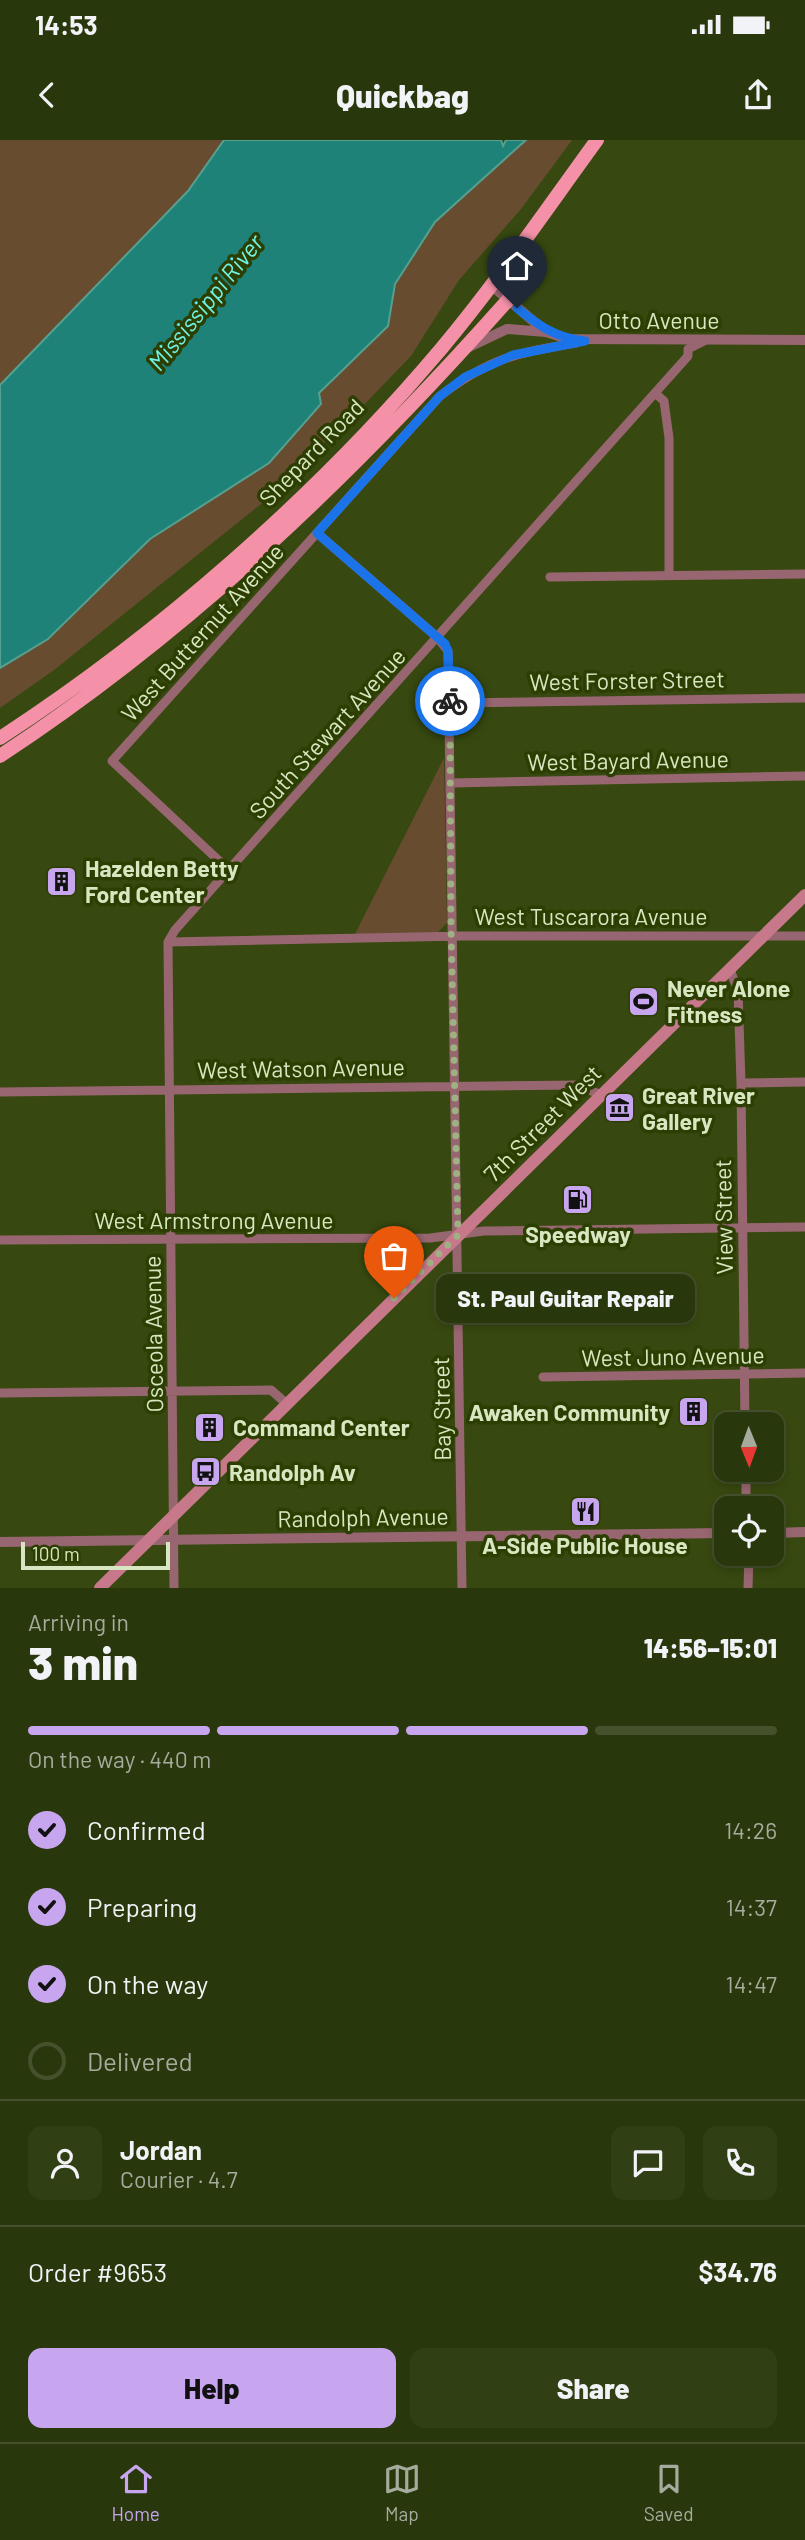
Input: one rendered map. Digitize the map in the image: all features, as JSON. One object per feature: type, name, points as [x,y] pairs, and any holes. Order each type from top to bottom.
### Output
[{"type":"highway","name":"Shepard Road","points":[[0,738],[155,626],[261,534],[418,375],[491,285],[597,140]]},
{"type":"highway","name":"Shepard Road","points":[[0,756],[126,667],[234,580],[303,514],[464,350],[508,300]]},
{"type":"main road","name":"7th Street West","points":[[100,1588],[805,895]]},
{"type":"street","name":"Otto Avenue","points":[[491,285],[547,331],[560,338],[585,341],[805,340]]},
{"type":"street","points":[[464,350],[507,329],[547,331]]},
{"type":"street","name":"West Butternut Avenue","points":[[230,871],[112,761],[440,396],[465,377],[513,355],[585,341]]},
{"type":"street","name":"South Stewart Avenue","points":[[168,942],[175,930],[688,356],[688,349],[705,341]]},
{"type":"street","points":[[655,393],[664,401],[669,438],[669,575]]},
{"type":"street","name":"Bay Street","points":[[317,533],[437,637],[448,651],[462,1588]]},
{"type":"street","points":[[550,577],[805,574]]},
{"type":"street","name":"West Forster Street","points":[[450,703],[805,698]]},
{"type":"street","name":"West Bayard Avenue","points":[[451,783],[805,776]]},
{"type":"street","name":"West Tuscarora Avenue","points":[[168,942],[451,936],[805,936]]},
{"type":"street","name":"Osceola Avenue","points":[[168,942],[174,1540]]},
{"type":"street","name":"View Street","points":[[730,970],[738,990],[745,1412]]},
{"type":"street","points":[[741,1083],[805,1082]]},
{"type":"street","name":"West Watson Avenue","points":[[0,1092],[579,1085],[601,1095]]},
{"type":"street","name":"West Armstrong Avenue","points":[[0,1240],[430,1238],[495,1231],[805,1227]]},
{"type":"street","name":"West Juno Avenue","points":[[542,1377],[805,1373]]},
{"type":"street","points":[[0,1393],[271,1390],[288,1404]]},
{"type":"street","points":[[784,1533],[805,1532]]},
{"type":"street","name":"Randolph Avenue","points":[[0,1542],[714,1533]]},
{"type":"street","points":[[174,1540],[174,1588]]},
{"type":"street","points":[[748,1588],[749,1566]]},
{"type":"shaded area","points":[[0,140],[224,140],[188,191],[0,384]]},
{"type":"shaded area","points":[[526,140],[572,140],[521,209],[459,280],[411,356],[261,504],[54,670],[0,708],[0,668],[48,639],[150,539],[190,512],[388,326],[395,284],[435,222]]},
{"type":"shaded area","points":[[444,758],[447,923],[438,932],[354,936]]},
{"type":"water","name":"Mississippi River","points":[[224,140],[501,140],[503,146],[506,140],[526,140],[435,222],[395,284],[388,326],[319,393],[321,404],[269,463],[150,539],[48,639],[0,668],[0,385],[188,191]]},
{"type":"way so far","points":[[394,1298],[458,1235],[451,927],[450,701]]},
{"type":"place","name":"Hazelden Betty Ford Center","points":[[62,881]]},
{"type":"place","name":"Never Alone Fitness","points":[[644,1001]]},
{"type":"place","name":"Great River Gallery","points":[[619,1108]]},
{"type":"place","name":"Speedway","points":[[578,1200]]},
{"type":"place","name":"St. Paul Guitar Repair","points":[[394,1298]]},
{"type":"place","name":"Awaken Community","points":[[693,1412]]},
{"type":"place","name":"Command Center","points":[[210,1427]]},
{"type":"place","name":"Randolph Av","points":[[206,1472]]},
{"type":"place","name":"A-Side Public House","points":[[585,1511]]},
{"type":"route","points":[[450,701],[448,651],[445,644],[317,533],[440,396],[465,377],[499,359],[585,341],[560,338],[517,308]]}]
